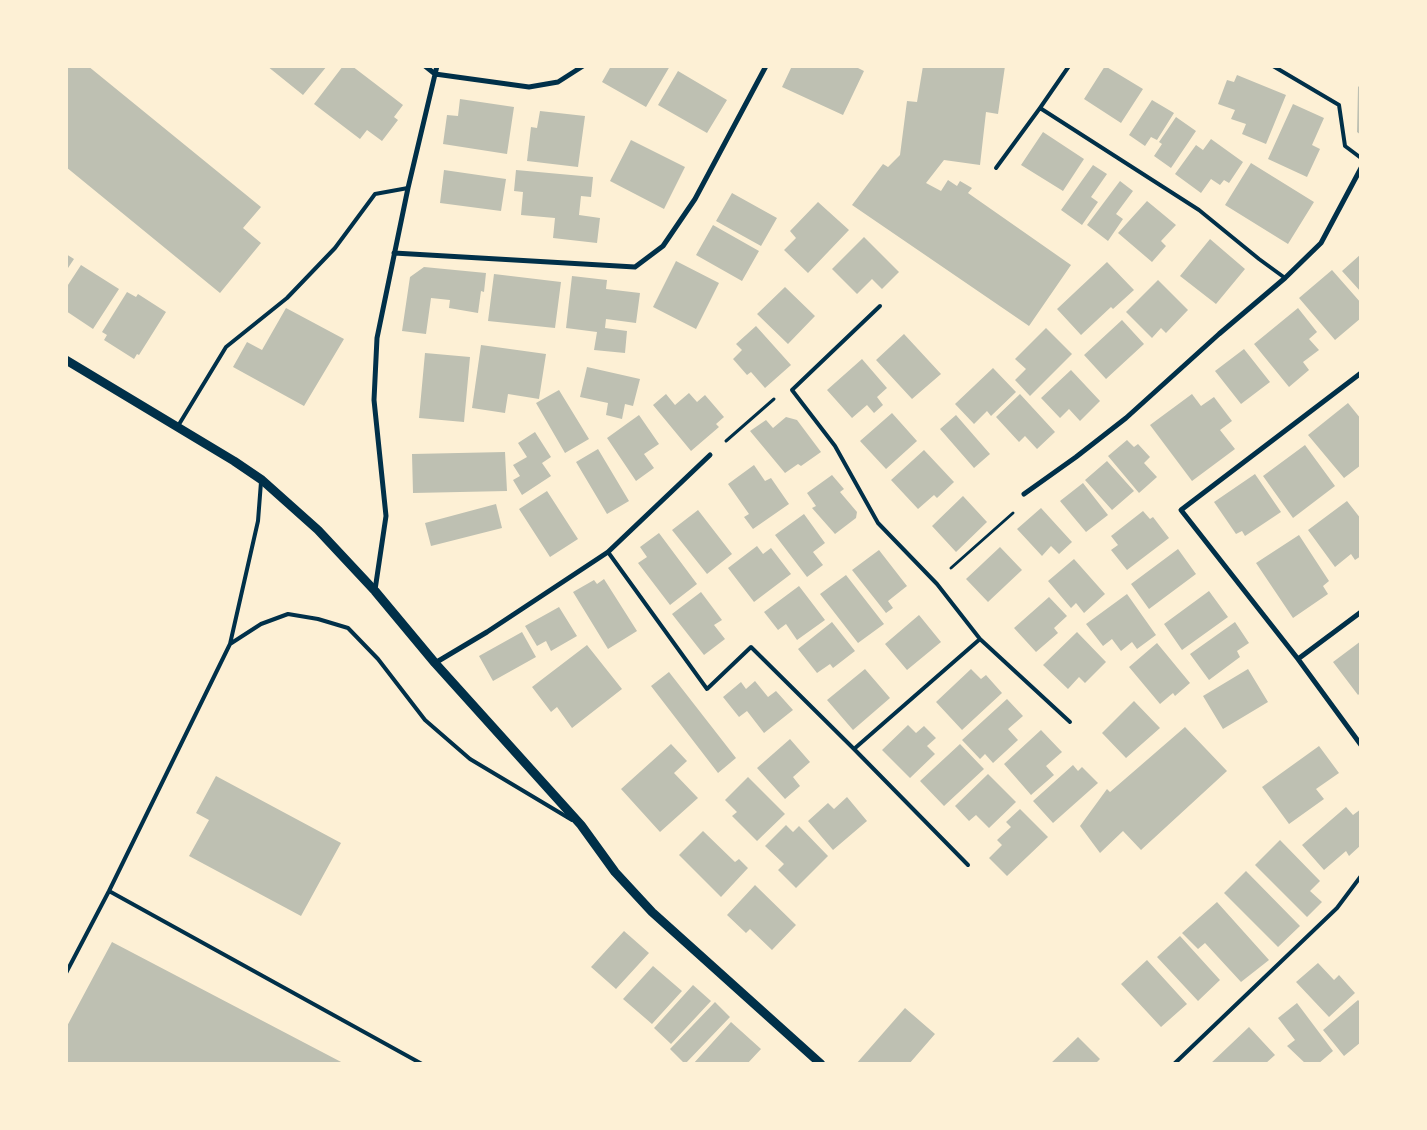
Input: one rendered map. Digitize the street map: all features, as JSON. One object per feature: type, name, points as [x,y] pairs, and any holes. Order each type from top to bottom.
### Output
[{"type":"street","points":[[425,66],[434,74],[529,87],[558,82],[583,66]]},
{"type":"street","points":[[375,591],[386,516],[374,400],[377,338],[408,188],[436,66]]},
{"type":"street","points":[[394,253],[635,267],[663,246],[695,199],[766,66]]},
{"type":"street","points":[[1024,494],[1126,418],[1219,334],[1285,278],[1321,243],[1361,168]]},
{"type":"street","points":[[66,360],[234,461],[262,480],[318,530],[375,591],[435,662],[581,825],[615,872],[652,912],[821,1064]]},
{"type":"street","points":[[1361,373],[1181,510],[1298,659],[1361,745]]},
{"type":"street","points":[[435,662],[487,632],[608,552],[710,455]]},
{"type":"street","points":[[1298,659],[1361,612]]},
{"type":"lane","points":[[996,168],[1068,66]]},
{"type":"lane","points":[[1274,66],[1339,105],[1345,146],[1361,158]]},
{"type":"lane","points":[[1040,108],[1200,210],[1285,278]]},
{"type":"lane","points":[[177,427],[226,347],[287,298],[335,248],[375,194],[408,188]]},
{"type":"lane","points":[[880,306],[792,390],[835,446],[878,523],[937,584],[980,639],[1070,722]]},
{"type":"lane","points":[[66,973],[109,891],[230,644],[258,521],[262,480]]},
{"type":"lane","points":[[608,552],[707,689],[751,647],[968,865]]},
{"type":"lane","points":[[230,644],[261,624],[288,614],[318,619],[348,628],[378,659],[425,720],[470,759],[581,825]]},
{"type":"lane","points":[[854,749],[980,639]]},
{"type":"lane","points":[[1174,1064],[1337,908],[1361,876]]},
{"type":"lane","points":[[109,891],[422,1064]]},
{"type":"path","points":[[710,455],[773,400],[792,390]]},
{"type":"path","points":[[946,573],[1012,515]]},
{"type":"building","points":[[66,66],[88,66],[261,207],[243,228],[261,243],[220,293],[66,167]]},
{"type":"building","points":[[267,66],[327,66],[303,95]]},
{"type":"building","points":[[343,66],[352,66],[403,105],[394,117],[398,120],[382,141],[367,130],[360,139],[314,104]]},
{"type":"building","points":[[611,66],[670,66],[646,107],[602,82]]},
{"type":"building","points":[[792,66],[854,66],[864,71],[843,115],[782,87]]},
{"type":"building","points":[[923,66],[1005,66],[998,114],[986,112],[980,165],[944,160],[926,183],[941,191],[948,180],[957,186],[960,181],[972,188],[968,193],[1071,265],[1029,326],[852,205],[883,164],[888,167],[900,155],[907,101],[917,102]]},
{"type":"building","points":[[1105,66],[1143,89],[1121,123],[1084,99]]},
{"type":"building","points":[[678,71],[727,100],[707,133],[658,105]]},
{"type":"building","points":[[1237,75],[1286,95],[1266,144],[1242,134],[1246,124],[1231,119],[1235,110],[1218,104],[1227,80],[1234,82]]},
{"type":"building","points":[[1361,84],[1361,135],[1357,132],[1358,87]]},
{"type":"building","points":[[460,99],[514,107],[507,154],[443,144],[447,115],[458,116]]},
{"type":"building","points":[[1152,100],[1174,113],[1157,140],[1151,137],[1145,146],[1129,135]]},
{"type":"building","points":[[1293,104],[1324,118],[1312,145],[1320,149],[1307,177],[1268,159]]},
{"type":"building","points":[[540,111],[585,116],[578,167],[527,161],[531,127],[537,128]]},
{"type":"building","points":[[1176,117],[1196,131],[1171,168],[1154,156],[1162,144],[1159,142]]},
{"type":"building","points":[[1043,132],[1084,159],[1063,191],[1021,165]]},
{"type":"building","points":[[1211,139],[1243,162],[1229,183],[1224,180],[1220,185],[1211,179],[1201,193],[1175,174],[1196,145],[1203,150]]},
{"type":"building","points":[[631,140],[685,167],[664,209],[610,181]]},
{"type":"building","points":[[1251,163],[1314,202],[1288,244],[1225,205]]},
{"type":"building","points":[[1093,165],[1107,174],[1091,197],[1098,202],[1082,225],[1061,210]]},
{"type":"building","points":[[444,170],[506,179],[501,211],[440,203]]},
{"type":"building","points":[[516,170],[593,177],[591,197],[581,196],[579,215],[600,218],[597,243],[553,238],[555,218],[521,215],[523,192],[514,191]]},
{"type":"building","points":[[1120,181],[1133,191],[1116,214],[1123,219],[1108,241],[1087,225]]},
{"type":"building","points":[[732,193],[777,218],[761,246],[716,221]]},
{"type":"building","points":[[1147,201],[1176,225],[1161,241],[1166,246],[1152,262],[1118,233]]},
{"type":"building","points":[[818,202],[849,230],[808,273],[784,250],[796,238],[790,231]]},
{"type":"building","points":[[713,225],[759,251],[742,281],[696,255]]},
{"type":"building","points":[[864,237],[899,272],[882,289],[872,279],[857,294],[832,269]]},
{"type":"building","points":[[1210,239],[1245,269],[1216,304],[1180,276]]},
{"type":"building","points":[[66,254],[74,259],[66,271]]},
{"type":"building","points":[[1361,254],[1361,292],[1342,271]]},
{"type":"building","points":[[676,261],[719,283],[696,329],[653,307]]},
{"type":"building","points":[[1107,262],[1134,290],[1113,309],[1111,307],[1081,335],[1057,309]]},
{"type":"building","points":[[81,265],[119,289],[93,329],[66,311],[66,288]]},
{"type":"building","points":[[424,267],[486,273],[484,292],[481,291],[478,313],[449,308],[450,300],[431,298],[426,334],[402,331],[410,277]]},
{"type":"building","points":[[1332,270],[1361,303],[1361,318],[1335,340],[1299,298]]},
{"type":"building","points":[[494,274],[561,282],[555,328],[488,321]]},
{"type":"building","points":[[572,276],[607,280],[606,289],[640,293],[636,323],[606,319],[605,328],[627,331],[625,353],[594,350],[597,332],[566,328]]},
{"type":"building","points":[[1158,280],[1188,310],[1166,333],[1161,328],[1152,338],[1126,312]]},
{"type":"building","points":[[785,287],[815,316],[788,344],[757,314]]},
{"type":"building","points":[[127,292],[136,297],[138,294],[166,312],[139,355],[137,354],[134,359],[104,340],[107,335],[102,332]]},
{"type":"building","points":[[286,308],[344,339],[304,406],[233,367],[247,342],[262,350]]},
{"type":"building","points":[[1298,308],[1317,332],[1309,339],[1319,350],[1303,362],[1309,370],[1289,387],[1254,344]]},
{"type":"building","points":[[1122,320],[1144,344],[1106,379],[1084,355]]},
{"type":"building","points":[[756,326],[791,365],[765,388],[751,372],[747,375],[733,359],[742,350],[736,344]]},
{"type":"building","points":[[1046,328],[1072,354],[1030,396],[1015,380],[1026,369],[1015,359]]},
{"type":"building","points":[[904,334],[941,374],[912,399],[876,360]]},
{"type":"building","points":[[481,345],[546,354],[539,399],[508,394],[505,413],[472,408]]},
{"type":"building","points":[[1244,349],[1270,382],[1241,404],[1215,371]]},
{"type":"building","points":[[425,353],[470,357],[464,422],[419,418]]},
{"type":"building","points":[[862,359],[887,388],[877,397],[883,405],[874,413],[867,405],[852,418],[827,390]]},
{"type":"building","points":[[587,367],[640,379],[633,406],[625,404],[622,419],[606,415],[608,403],[580,397]]},
{"type":"building","points":[[993,368],[1016,392],[991,416],[987,411],[974,424],[955,404]]},
{"type":"building","points":[[1071,370],[1100,401],[1080,421],[1069,409],[1060,418],[1041,398]]},
{"type":"building","points":[[559,390],[589,439],[565,453],[536,403]]},
{"type":"building","points":[[689,393],[697,402],[705,395],[724,417],[716,424],[719,427],[691,451],[653,405],[666,394],[675,405]]},
{"type":"building","points":[[1020,394],[1055,432],[1037,449],[1025,436],[1019,442],[996,417]]},
{"type":"building","points":[[1192,394],[1201,406],[1214,397],[1232,421],[1220,430],[1235,449],[1192,481],[1150,425]]},
{"type":"building","points":[[1348,403],[1361,419],[1361,465],[1344,478],[1308,435]]},
{"type":"building","points":[[892,413],[917,441],[886,469],[860,441]]},
{"type":"building","points":[[639,415],[659,444],[644,454],[654,468],[636,481],[607,438]]},
{"type":"building","points":[[956,415],[990,454],[974,468],[940,429]]},
{"type":"building","points":[[786,417],[797,420],[821,452],[801,466],[798,464],[785,473],[750,431],[766,420],[773,428]]},
{"type":"building","points":[[535,432],[551,457],[542,463],[551,476],[522,495],[513,480],[520,476],[513,465],[527,457],[518,443]]},
{"type":"building","points":[[1127,440],[1134,447],[1138,444],[1150,457],[1144,463],[1157,477],[1139,493],[1108,456]]},
{"type":"building","points":[[1305,445],[1335,486],[1293,518],[1263,476]]},
{"type":"building","points":[[598,449],[629,501],[607,514],[576,462]]},
{"type":"building","points":[[924,450],[954,482],[937,498],[934,495],[918,509],[891,480]]},
{"type":"building","points":[[505,452],[507,491],[413,493],[412,454]]},
{"type":"building","points":[[1107,461],[1134,491],[1112,510],[1085,480]]},
{"type":"building","points":[[754,465],[765,481],[771,478],[789,504],[753,529],[744,517],[749,514],[728,484]]},
{"type":"building","points":[[1255,474],[1281,512],[1245,536],[1242,531],[1236,534],[1214,502]]},
{"type":"building","points":[[832,475],[844,489],[840,492],[857,512],[856,518],[835,534],[812,508],[816,506],[807,493]]},
{"type":"building","points":[[1083,483],[1108,515],[1086,532],[1060,501]]},
{"type":"building","points":[[547,491],[578,539],[550,557],[519,509]]},
{"type":"building","points":[[963,496],[987,522],[956,552],[932,526]]},
{"type":"building","points":[[1347,501],[1361,519],[1361,556],[1355,560],[1351,554],[1335,567],[1308,530]]},
{"type":"building","points":[[496,504],[502,528],[431,546],[425,523]]},
{"type":"building","points":[[1041,508],[1072,542],[1059,554],[1051,546],[1042,556],[1017,529]]},
{"type":"building","points":[[698,510],[732,554],[707,574],[672,530]]},
{"type":"building","points":[[1143,511],[1150,519],[1153,517],[1169,538],[1127,570],[1111,550],[1118,545],[1111,536]]},
{"type":"building","points":[[804,514],[825,543],[813,552],[823,565],[807,577],[775,535]]},
{"type":"building","points":[[659,533],[697,584],[670,605],[638,563],[647,557],[640,547]]},
{"type":"building","points":[[1299,535],[1329,581],[1323,586],[1328,594],[1293,618],[1256,563]]},
{"type":"building","points":[[757,546],[763,554],[771,548],[791,574],[754,602],[728,568]]},
{"type":"building","points":[[1000,547],[1022,570],[988,602],[966,579]]},
{"type":"building","points":[[1178,549],[1196,574],[1149,609],[1131,584]]},
{"type":"building","points":[[879,550],[907,586],[888,601],[893,608],[886,613],[852,570]]},
{"type":"building","points":[[1074,559],[1105,594],[1084,613],[1076,603],[1071,608],[1048,581]]},
{"type":"building","points":[[846,575],[884,624],[858,643],[820,594]]},
{"type":"building","points":[[604,579],[637,631],[608,649],[573,592],[594,580],[597,584]]},
{"type":"building","points":[[799,586],[825,620],[797,640],[786,624],[778,630],[764,612]]},
{"type":"building","points":[[1209,591],[1228,617],[1182,650],[1164,624]]},
{"type":"building","points":[[701,592],[722,620],[714,625],[725,639],[704,655],[672,614]]},
{"type":"building","points":[[1127,594],[1156,635],[1137,649],[1132,642],[1121,651],[1112,639],[1103,646],[1086,624]]},
{"type":"building","points":[[1049,597],[1067,616],[1054,628],[1058,633],[1036,652],[1014,628]]},
{"type":"building","points":[[559,607],[577,636],[551,651],[546,641],[537,646],[525,626]]},
{"type":"building","points":[[919,615],[941,642],[907,670],[885,644]]},
{"type":"building","points":[[832,622],[855,651],[833,668],[830,664],[817,673],[798,649]]},
{"type":"building","points":[[1235,622],[1249,643],[1237,651],[1240,657],[1209,680],[1190,654]]},
{"type":"building","points":[[522,632],[536,657],[493,681],[479,656]]},
{"type":"building","points":[[1077,632],[1106,662],[1085,683],[1079,677],[1068,689],[1043,665]]},
{"type":"building","points":[[1361,641],[1361,692],[1358,695],[1333,662]]},
{"type":"building","points":[[1157,643],[1190,683],[1175,696],[1173,693],[1160,704],[1129,667]]},
{"type":"building","points":[[587,645],[622,689],[572,728],[557,707],[551,712],[532,687]]},
{"type":"building","points":[[865,669],[890,698],[853,730],[827,700]]},
{"type":"building","points":[[971,669],[981,679],[986,675],[1002,693],[962,730],[936,702]]},
{"type":"building","points":[[1248,669],[1268,702],[1223,729],[1203,696]]},
{"type":"building","points":[[669,672],[736,758],[718,773],[651,686]]},
{"type":"building","points":[[755,681],[768,697],[776,691],[793,710],[764,733],[747,711],[739,717],[723,697],[741,682],[746,689]]},
{"type":"building","points":[[1007,699],[1023,716],[1008,729],[1018,740],[993,763],[985,754],[980,759],[962,740]]},
{"type":"building","points":[[1134,701],[1160,728],[1126,758],[1102,733]]},
{"type":"building","points":[[908,725],[916,733],[924,726],[936,738],[927,746],[935,754],[910,778],[882,750]]},
{"type":"building","points":[[1185,727],[1227,771],[1141,850],[1123,831],[1100,853],[1080,826],[1107,789],[1110,792]]},
{"type":"building","points":[[1041,730],[1062,752],[1046,766],[1054,775],[1031,795],[1004,764]]},
{"type":"building","points":[[790,739],[810,762],[793,777],[800,786],[785,799],[757,768]]},
{"type":"building","points":[[671,744],[687,761],[674,773],[698,798],[660,832],[621,789]]},
{"type":"building","points":[[960,744],[984,769],[944,806],[920,781]]},
{"type":"building","points":[[1319,746],[1339,773],[1316,789],[1324,799],[1289,824],[1262,787]]},
{"type":"building","points":[[1073,765],[1078,771],[1082,767],[1098,783],[1053,823],[1033,801]]},
{"type":"building","points":[[988,774],[1016,802],[989,828],[976,815],[969,821],[955,806]]},
{"type":"building","points":[[216,776],[341,843],[301,916],[189,856],[209,820],[196,813]]},
{"type":"building","points":[[748,777],[785,814],[757,841],[732,816],[737,812],[725,800]]},
{"type":"building","points":[[847,797],[867,821],[833,850],[808,821],[828,803],[834,809]]},
{"type":"building","points":[[1346,807],[1353,815],[1361,809],[1361,845],[1349,856],[1346,851],[1324,870],[1302,845]]},
{"type":"building","points":[[1020,809],[1048,837],[1007,876],[989,858],[1002,845],[997,840],[1011,827],[1006,822]]},
{"type":"building","points":[[786,825],[793,832],[799,826],[828,856],[796,888],[778,870],[784,864],[765,846]]},
{"type":"building","points":[[703,831],[735,862],[739,859],[748,868],[721,897],[679,855]]},
{"type":"building","points":[[1280,840],[1320,881],[1310,891],[1322,902],[1307,917],[1255,865]]},
{"type":"building","points":[[1246,871],[1300,926],[1278,947],[1224,893]]},
{"type":"building","points":[[755,885],[796,925],[772,950],[750,929],[746,933],[727,915]]},
{"type":"building","points":[[1217,902],[1269,960],[1241,982],[1205,943],[1198,949],[1182,933]]},
{"type":"building","points":[[624,931],[649,953],[616,989],[591,967]]},
{"type":"building","points":[[1180,936],[1220,980],[1198,1001],[1157,957]]},
{"type":"building","points":[[112,942],[345,1064],[66,1064],[66,1028]]},
{"type":"building","points":[[1147,960],[1187,1004],[1161,1027],[1121,984]]},
{"type":"building","points":[[1318,963],[1334,980],[1339,975],[1355,993],[1329,1017],[1296,982]]},
{"type":"building","points":[[653,966],[682,991],[652,1024],[623,999]]},
{"type":"building","points":[[693,985],[711,1001],[671,1044],[654,1028]]},
{"type":"building","points":[[1358,1000],[1361,1003],[1361,1042],[1344,1056],[1323,1030]]},
{"type":"building","points":[[715,1002],[730,1017],[685,1064],[670,1049]]},
{"type":"building","points":[[1297,1003],[1333,1051],[1318,1064],[1306,1064],[1287,1046],[1295,1040],[1278,1018]]},
{"type":"building","points":[[905,1008],[935,1034],[909,1064],[856,1064]]},
{"type":"building","points":[[731,1022],[761,1049],[747,1064],[693,1064]]},
{"type":"building","points":[[1249,1027],[1275,1055],[1265,1064],[1210,1064]]},
{"type":"building","points":[[1078,1037],[1100,1059],[1095,1064],[1050,1064]]}]
